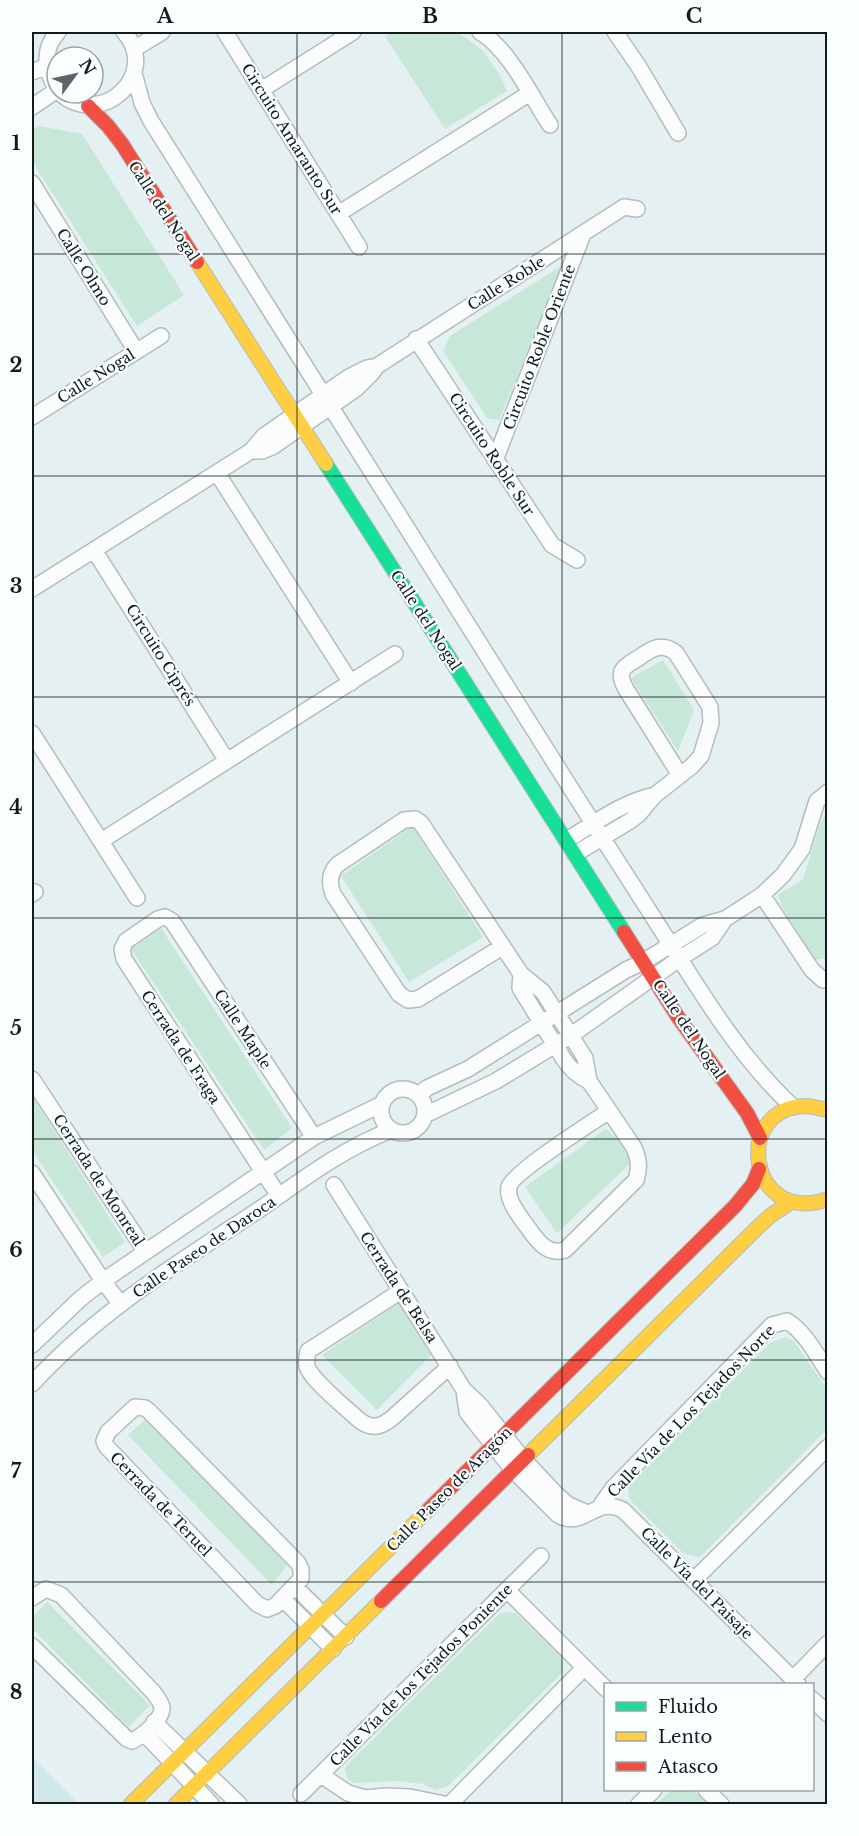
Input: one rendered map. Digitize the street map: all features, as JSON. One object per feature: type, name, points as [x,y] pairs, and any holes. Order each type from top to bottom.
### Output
[{"type":"street","points":[[124,32],[134,49],[162,32]]},
{"type":"street","name":"Circuito Amaranto Sur","points":[[225,32],[359,247]]},
{"type":"street","points":[[261,90],[353,32]]},
{"type":"street","points":[[480,32],[489,37],[503,51],[550,125]]},
{"type":"street","points":[[615,32],[639,67],[678,133]]},
{"type":"street","name":"Calle del Nogal","points":[[134,49],[136,63],[134,73],[142,103],[151,122],[675,952],[753,1064],[793,1107]]},
{"type":"street","points":[[84,105],[103,103],[117,96],[127,87],[134,73]]},
{"type":"street","points":[[338,214],[530,93]]},
{"type":"street","name":"Calle del Nogal","points":[[88,106],[122,144],[678,1017],[747,1113],[760,1138]]},
{"type":"street","name":"Calle Olmo","points":[[32,183],[136,351]]},
{"type":"street","name":"Calle Roble","points":[[298,420],[328,399],[364,382],[377,366],[416,339],[624,207],[637,209]]},
{"type":"street","name":"Circuito Roble Oriente","points":[[495,460],[583,234]]},
{"type":"street","name":"Calle Nogal","points":[[32,417],[161,336]]},
{"type":"street","name":"Circuito Roble Sur","points":[[416,339],[552,545],[577,560]]},
{"type":"street","points":[[32,589],[251,452],[264,436],[298,420]]},
{"type":"street","points":[[217,473],[351,683]]},
{"type":"street","name":"Circuito Ciprés","points":[[94,550],[227,761]]},
{"type":"street","points":[[571,847],[601,838],[635,818],[655,795],[680,775],[701,756],[711,723],[710,707],[676,653],[667,647],[653,648],[626,666],[621,677],[626,689],[680,775]]},
{"type":"street","points":[[100,841],[395,654]]},
{"type":"street","points":[[32,733],[137,898]]},
{"type":"street","points":[[419,1095],[427,1088],[468,1069],[626,970],[712,938],[724,919],[762,895],[783,875],[802,849],[817,801],[828,792]]},
{"type":"street","points":[[571,847],[593,824],[631,802],[655,795]]},
{"type":"street","points":[[502,947],[418,999],[408,999],[399,994],[333,894],[330,878],[332,871],[337,865],[404,820],[415,819],[427,829],[521,974],[543,992],[585,1059],[589,1081],[609,1110],[633,1146],[638,1156],[639,1172],[636,1180],[565,1250],[550,1251],[536,1239],[513,1205],[508,1195],[511,1181],[524,1169],[609,1110]]},
{"type":"street","points":[[762,895],[812,970],[823,980],[828,981]]},
{"type":"street","name":"Cerrada de Fraga","points":[[172,921],[165,917],[158,919],[126,941],[122,949],[124,959],[279,1196]]},
{"type":"street","name":"Calle Maple","points":[[172,921],[314,1137]]},
{"type":"street","points":[[425,1115],[496,1081],[556,1046],[654,976],[675,952]]},
{"type":"street","points":[[521,974],[520,988],[556,1046],[570,1068],[589,1081]]},
{"type":"street","name":"Cerrada de Monreal","points":[[32,1079],[146,1252]]},
{"type":"street","points":[[405,1088],[419,1095],[425,1108],[425,1115],[418,1128],[405,1133],[391,1130],[382,1118],[382,1104],[391,1092],[405,1088]]},
{"type":"street","name":"Calle Paseo de Daroca","points":[[36,1339],[103,1281],[314,1137],[382,1104]]},
{"type":"street","points":[[827,1110],[810,1105],[793,1107],[779,1113],[767,1124],[760,1138],[757,1153],[759,1169],[766,1183],[777,1194],[791,1202],[809,1204],[828,1199]]},
{"type":"street","name":"Calle Paseo de Daroca","points":[[32,1384],[60,1354],[120,1304],[332,1159],[366,1140],[391,1130]]},
{"type":"street","name":"Calle Paseo de Aragón","points":[[131,1804],[735,1206],[753,1184],[759,1169]]},
{"type":"street","points":[[32,1173],[120,1304]]},
{"type":"street","name":"Cerrada de Belsa","points":[[334,1185],[464,1390],[480,1405],[498,1440],[518,1465]]},
{"type":"street","name":"Calle Paseo de Aragón","points":[[176,1804],[758,1227],[791,1202]]},
{"type":"street","points":[[809,1204],[828,1215]]},
{"type":"street","points":[[401,1291],[308,1351],[307,1368],[313,1377],[359,1420],[373,1427],[382,1426],[391,1419],[450,1366]]},
{"type":"street","name":"Calle Vía de Los Tejados Norte","points":[[593,1511],[772,1325],[787,1321],[801,1332],[828,1372]]},
{"type":"street","points":[[36,1339],[60,1354]]},
{"type":"street","name":"Cerrada de Teruel","points":[[283,1599],[271,1608],[263,1608],[257,1604],[106,1446],[104,1441],[108,1432],[129,1411],[140,1407],[149,1411],[298,1563],[302,1574],[295,1587]]},
{"type":"street","points":[[694,1580],[828,1447]]},
{"type":"street","name":"Calle Vía del Paisaje","points":[[518,1465],[558,1515],[570,1521],[593,1511],[616,1506],[623,1510],[795,1682]]},
{"type":"street","name":"Calle Vía de los Tejados Poniente","points":[[301,1794],[541,1556]]},
{"type":"street","points":[[333,1649],[283,1599],[295,1587],[346,1637]]},
{"type":"street","points":[[32,1598],[46,1589],[61,1595],[158,1698],[162,1709],[149,1728],[132,1740],[122,1735],[32,1646]]},
{"type":"street","points":[[507,1590],[604,1687]]},
{"type":"street","points":[[795,1682],[828,1643]]},
{"type":"street","points":[[450,1804],[584,1668]]},
{"type":"street","points":[[814,1700],[828,1714]]},
{"type":"street","points":[[149,1728],[184,1751],[239,1804]]},
{"type":"street","points":[[149,1728],[172,1763],[211,1804]]},
{"type":"street","points":[[321,1774],[348,1793],[365,1798],[410,1797],[444,1804]]},
{"type":"street","points":[[639,1804],[653,1791]]},
{"type":"street","points":[[707,1791],[721,1804]]},
{"type":"shaded area","points":[[32,1757],[79,1804],[32,1804]]},
{"type":"green space","points":[[395,32],[458,32],[483,51],[499,74],[507,91],[445,129],[385,36]]},
{"type":"green space","points":[[39,126],[82,134],[184,295],[137,326],[32,161],[32,131]]},
{"type":"green space","points":[[563,265],[499,420],[487,418],[443,351],[450,336]]},
{"type":"green space","points":[[663,660],[694,710],[678,751],[631,678]]},
{"type":"green space","points":[[827,810],[827,958],[815,960],[782,907],[778,895],[803,879]]},
{"type":"green space","points":[[412,826],[483,937],[409,982],[341,876]]},
{"type":"green space","points":[[161,928],[292,1128],[264,1150],[131,949]]},
{"type":"green space","points":[[32,1096],[125,1242],[103,1257],[32,1150]]},
{"type":"green space","points":[[606,1129],[621,1143],[631,1163],[557,1233],[525,1187]]},
{"type":"green space","points":[[399,1303],[431,1355],[377,1410],[322,1355]]},
{"type":"green space","points":[[786,1337],[794,1341],[827,1389],[827,1429],[700,1557],[684,1554],[633,1503],[629,1497],[628,1487],[770,1343]]},
{"type":"green space","points":[[146,1419],[287,1565],[272,1585],[128,1435]]},
{"type":"green space","points":[[47,1602],[150,1705],[129,1727],[32,1628],[32,1618]]},
{"type":"green space","points":[[516,1613],[560,1656],[563,1663],[562,1673],[448,1786],[435,1790],[423,1784],[399,1781],[355,1783],[348,1779],[345,1770],[347,1765],[499,1614]]},
{"type":"green space","points":[[671,1791],[694,1791],[708,1804],[656,1804]]},
{"type":"traffic: fast","points":[[326,464],[624,932]]},
{"type":"traffic: slow","points":[[197,262],[326,464]]},
{"type":"traffic: slow","points":[[828,1110],[805,1106],[782,1112],[767,1125],[759,1144],[759,1164],[766,1182],[780,1197],[801,1203],[828,1199]]},
{"type":"traffic: slow","points":[[528,1455],[758,1227],[791,1202]]},
{"type":"traffic: slow","points":[[131,1804],[429,1509]]},
{"type":"traffic: slow","points":[[176,1804],[381,1601]]},
{"type":"traffic: jam","points":[[88,106],[122,144],[197,262]]},
{"type":"traffic: jam","points":[[624,932],[678,1017],[747,1113],[760,1138]]},
{"type":"traffic: jam","points":[[429,1509],[735,1206],[753,1184],[759,1169]]},
{"type":"traffic: jam","points":[[381,1601],[528,1455]]}]
